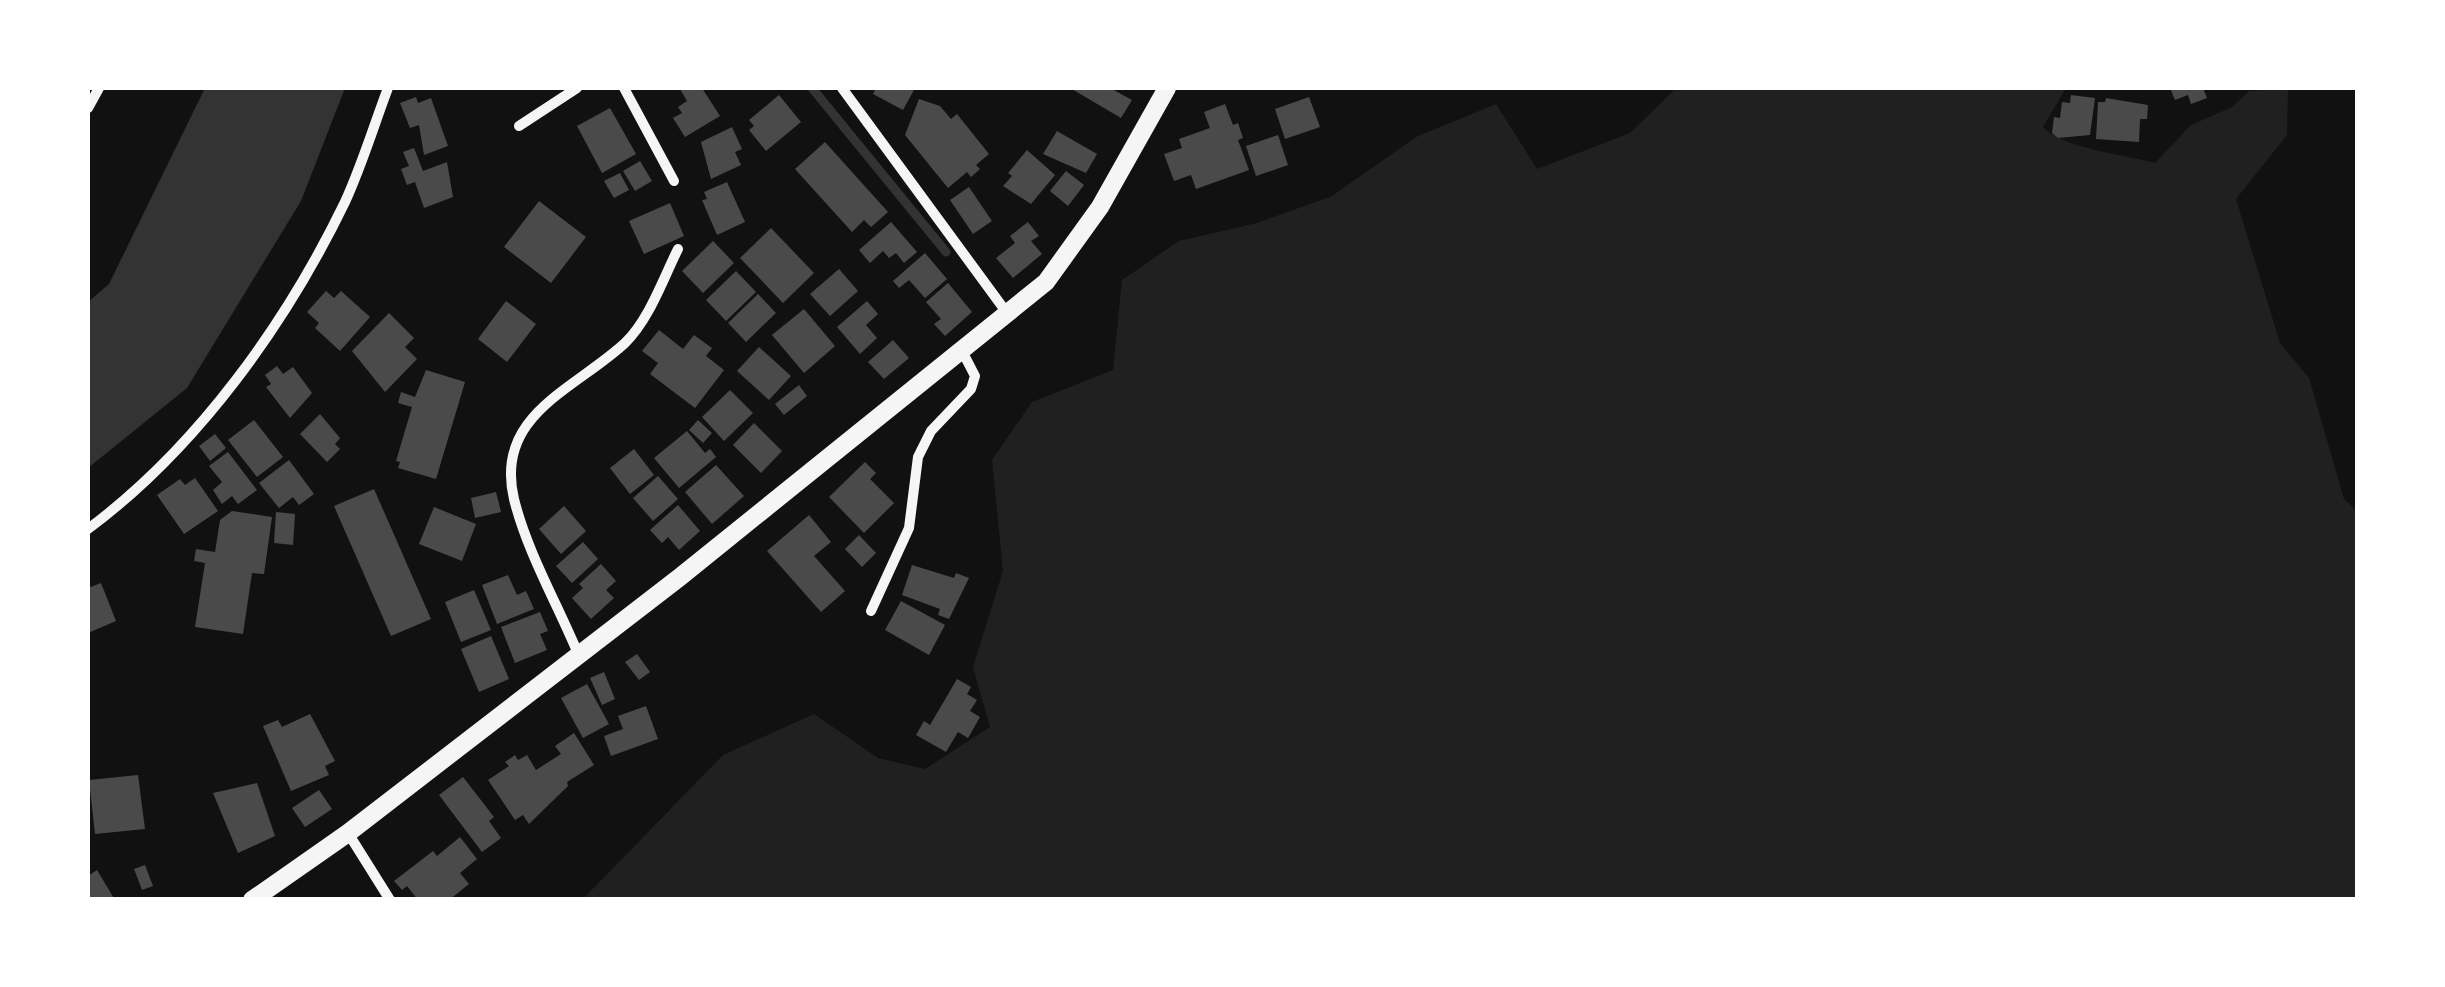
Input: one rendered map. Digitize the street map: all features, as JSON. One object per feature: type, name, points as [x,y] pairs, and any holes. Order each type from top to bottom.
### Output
[{"type":"street","points":[[88,108],[99,88]]},
{"type":"street","points":[[88,530],[191,433],[275,325],[345,200],[388,88]]},
{"type":"street","points":[[519,126],[577,88]]},
{"type":"street","points":[[624,88],[674,181]]},
{"type":"street","points":[[842,88],[1007,313]]},
{"type":"street","points":[[252,900],[579,656],[1046,282],[1080,238],[1166,88]]},
{"type":"street","points":[[579,656],[514,502],[512,461],[516,437],[529,416],[626,342],[678,250]]},
{"type":"street","points":[[871,611],[908,528],[918,457],[931,431],[971,389],[975,376],[961,349]]},
{"type":"street","points":[[348,832],[390,900]]},
{"type":"shaded area","points":[[205,88],[345,88],[301,201],[187,388],[88,468],[88,302],[109,284]]},
{"type":"shaded area","points":[[1676,88],[2066,88],[2043,127],[2079,146],[2155,163],[2191,125],[2232,107],[2249,91],[2288,88],[2287,135],[2236,199],[2280,343],[2309,378],[2344,499],[2357,511],[2357,899],[583,899],[723,755],[814,714],[878,758],[925,769],[990,727],[973,667],[1003,571],[992,460],[1032,402],[1113,370],[1122,280],[1179,241],[1257,223],[1332,196],[1416,137],[1496,104],[1537,169],[1630,133]]},
{"type":"building","points":[[702,88],[720,116],[685,137],[673,118],[682,113],[678,107],[687,101],[680,89]]},
{"type":"building","points":[[876,88],[915,88],[903,110],[873,94]]},
{"type":"building","points":[[1070,88],[1110,88],[1132,100],[1121,118]]},
{"type":"building","points":[[2170,88],[2203,88],[2207,98],[2191,104],[2188,95],[2175,100]]},
{"type":"building","points":[[779,95],[801,122],[766,151],[749,130],[754,126],[749,120]]},
{"type":"building","points":[[2071,95],[2095,98],[2090,135],[2058,138],[2052,133],[2054,117],[2060,118],[2062,102],[2070,103]]},
{"type":"building","points":[[416,97],[418,103],[431,98],[448,146],[424,155],[419,125],[410,128],[400,103]]},
{"type":"building","points":[[1309,97],[1320,127],[1285,139],[1275,109]]},
{"type":"building","points":[[2106,98],[2148,105],[2147,119],[2140,119],[2139,142],[2096,139],[2098,102],[2105,102]]},
{"type":"building","points":[[919,99],[940,106],[951,119],[957,114],[989,154],[976,165],[980,169],[971,177],[967,172],[948,188],[905,135]]},
{"type":"building","points":[[1225,104],[1233,125],[1238,123],[1243,138],[1238,140],[1249,170],[1196,189],[1191,175],[1174,181],[1164,154],[1182,148],[1179,139],[1210,128],[1204,112]]},
{"type":"building","points":[[610,108],[636,154],[602,173],[577,126]]},
{"type":"building","points":[[732,127],[742,149],[735,152],[741,165],[711,179],[701,142]]},
{"type":"building","points":[[1057,131],[1097,154],[1086,173],[1043,154]]},
{"type":"building","points":[[1278,135],[1288,165],[1256,176],[1246,146]]},
{"type":"building","points":[[825,142],[888,212],[871,227],[864,220],[852,232],[795,169]]},
{"type":"building","points":[[414,148],[423,171],[447,162],[453,197],[424,208],[415,182],[407,185],[401,169],[409,166],[403,152]]},
{"type":"building","points":[[1027,150],[1055,175],[1031,204],[1003,186],[1012,176],[1008,173]]},
{"type":"building","points":[[640,161],[652,181],[635,191],[623,171]]},
{"type":"building","points":[[1066,171],[1084,185],[1068,206],[1050,191]]},
{"type":"building","points":[[620,173],[629,190],[614,198],[604,181]]},
{"type":"building","points":[[727,182],[745,222],[717,235],[702,200],[707,199],[704,192]]},
{"type":"building","points":[[969,187],[992,221],[973,234],[950,200]]},
{"type":"building","points":[[539,201],[586,237],[551,283],[504,247]]},
{"type":"building","points":[[670,203],[684,236],[644,254],[629,221]]},
{"type":"building","points":[[891,222],[917,252],[904,263],[896,253],[889,258],[883,251],[870,263],[859,250]]},
{"type":"building","points":[[1028,222],[1039,236],[1031,241],[1042,254],[1013,278],[996,258],[1015,243],[1010,236]]},
{"type":"building","points":[[771,228],[814,273],[783,303],[740,258]]},
{"type":"building","points":[[713,241],[734,263],[703,293],[682,271]]},
{"type":"building","points":[[925,253],[947,279],[925,298],[909,280],[899,288],[893,281]]},
{"type":"building","points":[[839,269],[858,291],[830,316],[810,294]]},
{"type":"building","points":[[736,271],[756,292],[726,321],[706,300]]},
{"type":"building","points":[[948,283],[972,312],[945,336],[934,324],[941,319],[926,302]]},
{"type":"building","points":[[326,291],[334,298],[341,291],[370,317],[340,351],[315,328],[319,323],[307,312]]},
{"type":"building","points":[[758,294],[776,313],[746,342],[728,323]]},
{"type":"building","points":[[506,301],[536,324],[507,362],[478,339]]},
{"type":"building","points":[[867,301],[878,314],[866,325],[877,338],[860,354],[837,327]]},
{"type":"building","points":[[804,309],[835,346],[804,373],[772,335]]},
{"type":"building","points":[[389,313],[414,338],[405,347],[417,359],[385,392],[352,351]]},
{"type":"building","points":[[659,330],[683,349],[694,335],[712,348],[706,356],[724,370],[695,408],[650,374],[658,363],[642,351]]},
{"type":"building","points":[[893,340],[909,358],[884,379],[868,362]]},
{"type":"building","points":[[759,347],[791,376],[769,400],[737,371]]},
{"type":"building","points":[[277,366],[283,374],[293,367],[312,393],[290,418],[266,387],[271,384],[265,375]]},
{"type":"building","points":[[426,370],[465,382],[436,479],[398,468],[400,462],[396,461],[412,407],[398,403],[401,392],[415,397]]},
{"type":"building","points":[[799,385],[807,396],[784,415],[775,404]]},
{"type":"building","points":[[730,390],[753,413],[724,441],[702,417]]},
{"type":"building","points":[[320,414],[340,438],[335,444],[340,449],[327,462],[300,434]]},
{"type":"building","points":[[254,420],[283,457],[257,477],[228,440]]},
{"type":"building","points":[[698,420],[712,433],[703,443],[689,430]]},
{"type":"building","points":[[754,423],[782,451],[761,473],[733,445]]},
{"type":"building","points":[[687,431],[705,453],[710,449],[716,457],[679,488],[654,458]]},
{"type":"building","points":[[215,434],[226,448],[210,461],[199,446]]},
{"type":"building","points":[[634,449],[654,475],[630,494],[610,468]]},
{"type":"building","points":[[228,452],[257,490],[238,504],[232,496],[222,504],[213,490],[222,482],[209,466]]},
{"type":"building","points":[[289,460],[314,494],[299,505],[293,497],[279,508],[259,483]]},
{"type":"building","points":[[865,462],[876,473],[870,479],[894,503],[864,533],[829,497]]},
{"type":"building","points":[[716,465],[744,496],[712,524],[685,492]]},
{"type":"building","points":[[658,476],[678,499],[653,521],[633,498]]},
{"type":"building","points":[[195,478],[218,511],[184,534],[157,495],[180,479],[185,485]]},
{"type":"building","points":[[374,489],[431,619],[391,636],[334,506]]},
{"type":"building","points":[[496,492],[501,512],[475,518],[471,498]]},
{"type":"building","points":[[678,505],[700,531],[679,550],[668,537],[662,543],[650,530]]},
{"type":"building","points":[[564,506],[586,531],[561,554],[539,529]]},
{"type":"building","points":[[434,507],[476,524],[462,561],[419,544]]},
{"type":"building","points":[[232,511],[272,517],[264,574],[252,573],[243,634],[195,627],[205,563],[194,561],[196,549],[215,552],[220,520]]},
{"type":"building","points":[[276,512],[295,514],[293,545],[274,543]]},
{"type":"building","points":[[809,515],[831,542],[814,556],[845,591],[821,612],[767,551]]},
{"type":"building","points":[[859,535],[876,553],[862,567],[845,549]]},
{"type":"building","points":[[583,542],[598,559],[572,583],[556,566]]},
{"type":"building","points":[[601,564],[616,581],[606,590],[614,598],[591,619],[572,598],[583,588],[579,584]]},
{"type":"building","points":[[912,565],[954,578],[956,573],[969,578],[949,619],[938,615],[940,609],[902,595]]},
{"type":"building","points":[[508,575],[517,595],[526,591],[534,609],[497,624],[482,585]]},
{"type":"building","points":[[101,583],[116,621],[88,633],[88,588]]},
{"type":"building","points":[[474,590],[491,630],[461,642],[445,602]]},
{"type":"building","points":[[901,601],[945,625],[929,655],[885,630]]},
{"type":"building","points":[[540,612],[548,631],[540,634],[547,650],[515,663],[501,627]]},
{"type":"building","points":[[491,636],[509,679],[479,692],[461,649]]},
{"type":"building","points":[[637,654],[650,672],[639,680],[625,662]]},
{"type":"building","points":[[604,672],[615,699],[602,705],[590,678]]},
{"type":"building","points":[[957,679],[971,687],[967,694],[977,700],[970,711],[980,717],[968,738],[958,732],[946,752],[916,735],[924,721],[930,725]]},
{"type":"building","points":[[587,684],[609,724],[583,738],[561,698]]},
{"type":"building","points":[[646,706],[658,739],[611,756],[604,736],[623,729],[618,716]]},
{"type":"building","points":[[310,714],[335,761],[325,766],[329,775],[291,791],[263,726],[278,720],[282,727]]},
{"type":"building","points":[[574,733],[594,765],[567,782],[568,786],[529,824],[523,815],[515,820],[488,780],[509,766],[505,762],[515,755],[518,760],[527,755],[536,770],[561,754],[555,746]]},
{"type":"building","points":[[138,775],[145,829],[95,834],[89,780]]},
{"type":"building","points":[[463,777],[494,817],[489,821],[501,838],[482,852],[439,795]]},
{"type":"building","points":[[257,783],[275,836],[238,853],[213,793]]},
{"type":"building","points":[[319,790],[332,809],[305,827],[292,808]]},
{"type":"building","points":[[460,837],[477,859],[460,873],[469,884],[449,900],[418,900],[407,886],[402,890],[394,881],[433,851],[437,856]]},
{"type":"building","points":[[145,865],[153,886],[142,890],[134,869]]},
{"type":"building","points":[[97,870],[115,900],[88,900],[88,876]]},
{"type":"waterway","points":[[812,88],[946,252]]}]
